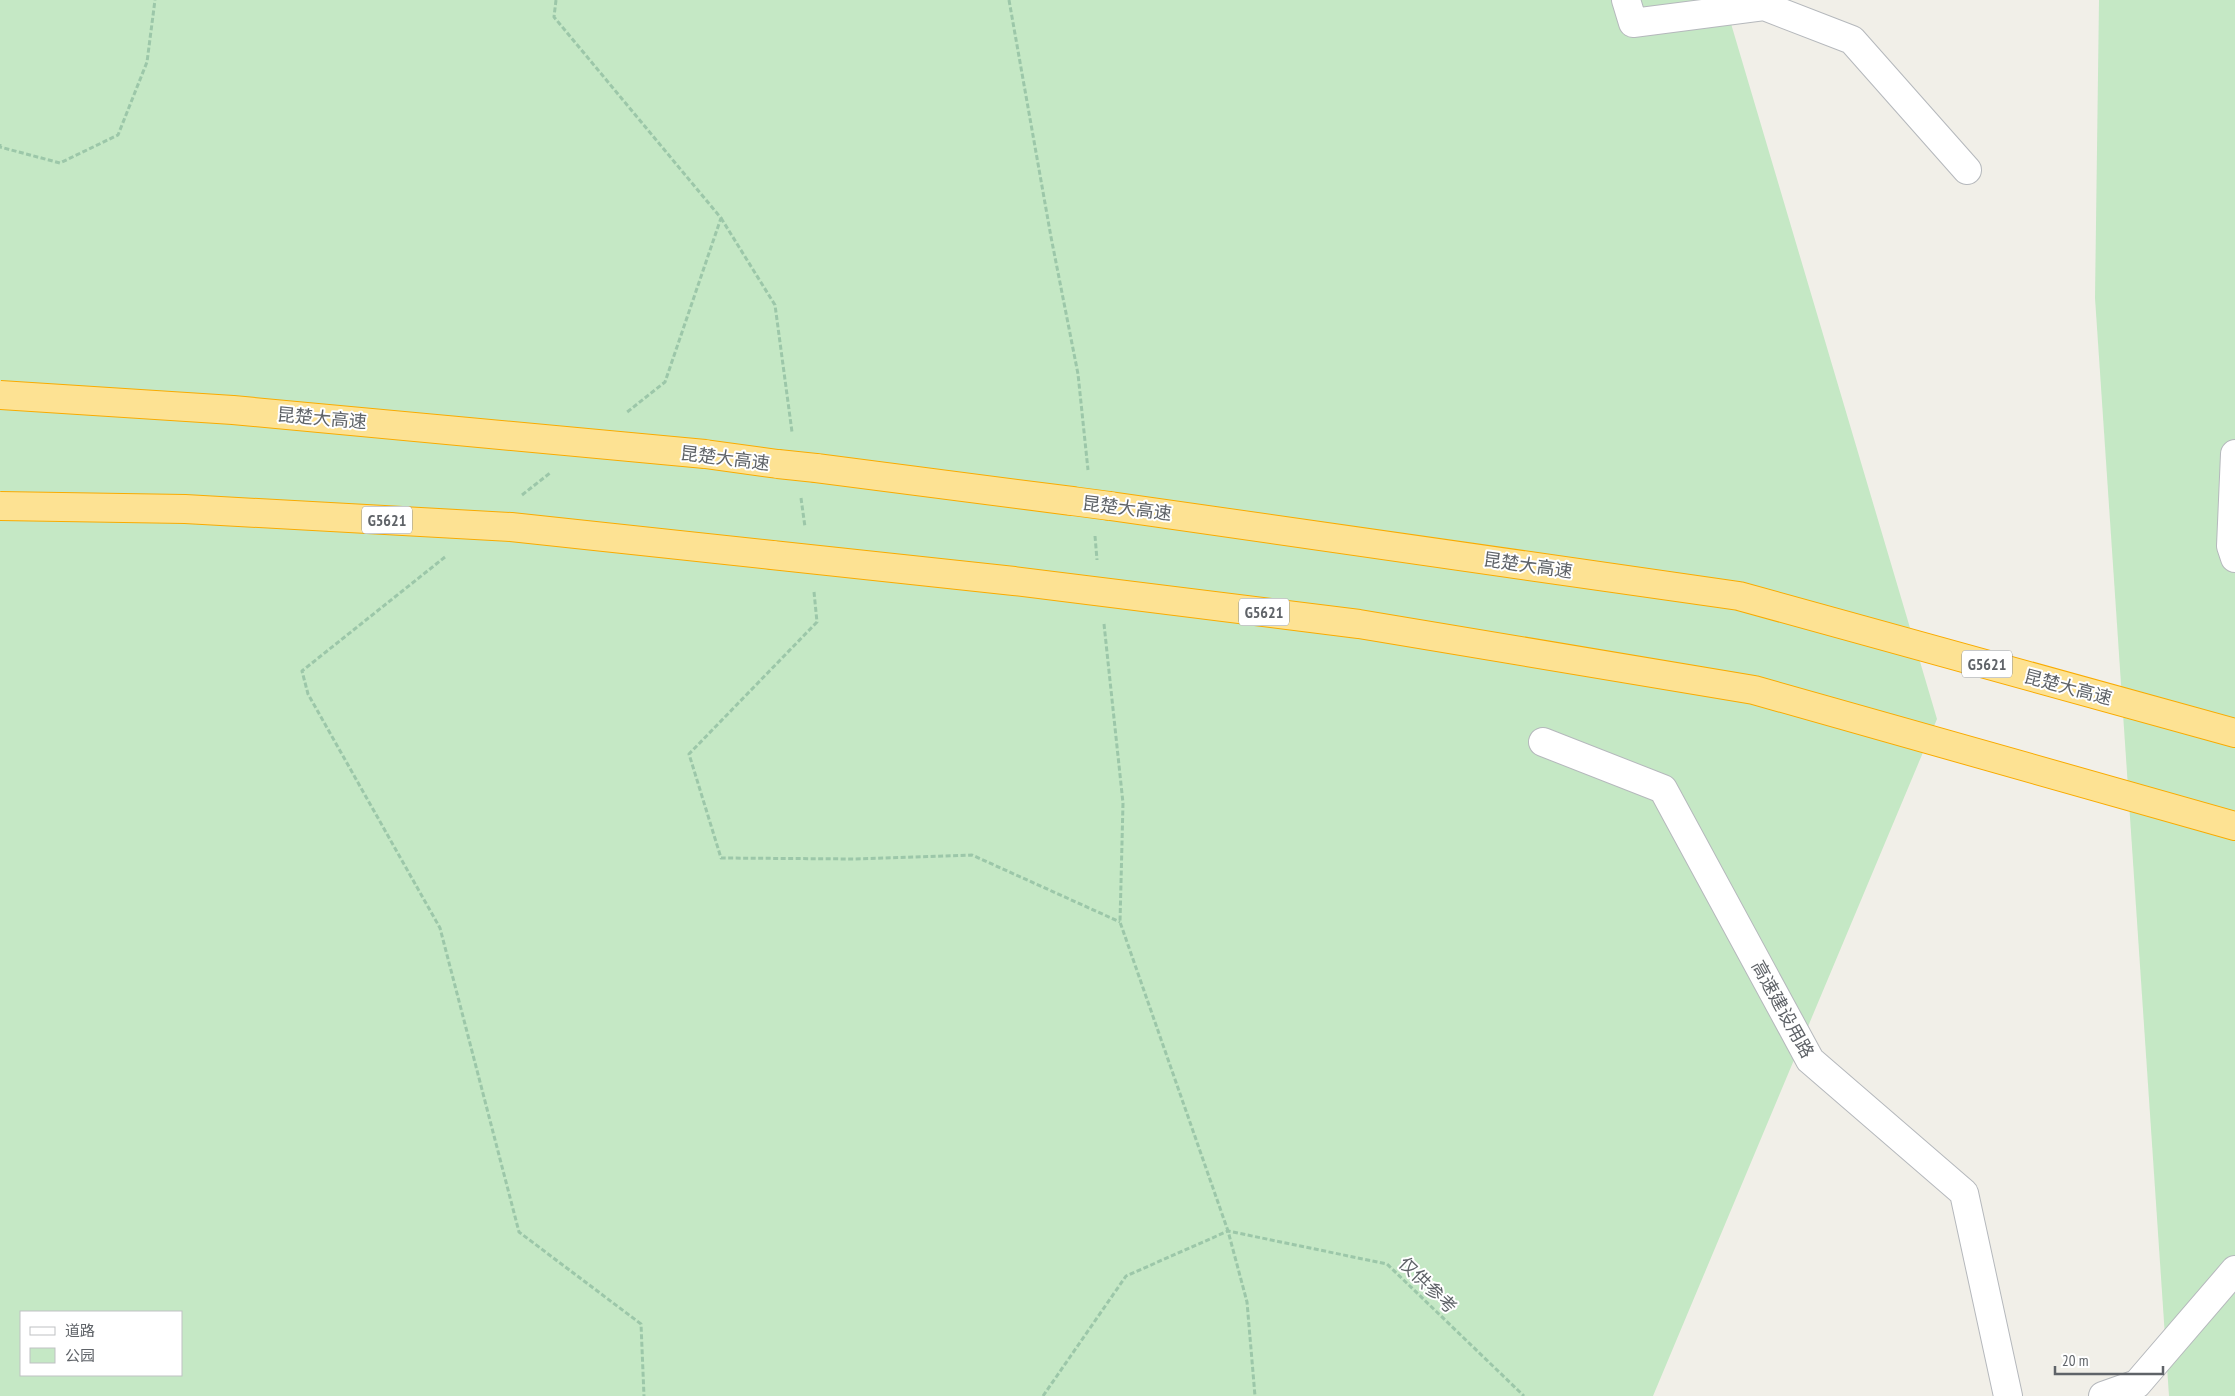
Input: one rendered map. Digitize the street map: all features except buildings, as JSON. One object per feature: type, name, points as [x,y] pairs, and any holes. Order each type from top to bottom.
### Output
[{"type":"highway","name":"昆楚大高速","points":[[0,395],[233,410],[705,454],[1110,506],[1739,596],[2235,733]]},
{"type":"highway","name":"G5621","points":[[0,506],[186,509],[511,527],[1014,581],[1359,624],[1754,690],[2235,826]]},
{"type":"lane","points":[[1626,0],[1633,23],[1764,6],[1852,40],[1967,170]]},
{"type":"lane","points":[[2235,454],[2231,546],[2235,558]]},
{"type":"lane","name":"高速建设用路","points":[[1543,742],[1663,789],[1810,1060],[1964,1193],[2008,1396]]},
{"type":"lane","points":[[2103,1396],[2137,1384],[2235,1270]]},
{"type":"path","points":[[0,144],[0,147],[60,163],[118,135],[147,62],[155,0]]},
{"type":"path","points":[[556,0],[554,16],[721,218],[775,305],[793,439]]},
{"type":"path","points":[[1009,0],[1049,227],[1078,374],[1088,471]]},
{"type":"path","points":[[618,419],[665,382],[721,218]]},
{"type":"path","points":[[518,499],[556,468]]},
{"type":"path","points":[[801,496],[806,535]]},
{"type":"path","points":[[1094,529],[1098,568]]},
{"type":"path","points":[[448,554],[302,671],[308,694],[440,928],[518,1232],[641,1324],[644,1396]]},
{"type":"path","points":[[813,584],[817,622],[689,754],[721,858],[855,859],[972,855],[1120,922]]},
{"type":"path","points":[[1103,617],[1124,803],[1120,922],[1228,1231],[1247,1302],[1255,1396]]},
{"type":"path","points":[[1043,1396],[1126,1276],[1228,1231]]},
{"type":"path","name":"仅供参考","points":[[1228,1231],[1387,1264],[1524,1396]]},
{"type":"green space","points":[[0,0],[1724,0],[1937,719],[1653,1396],[0,1396]]},
{"type":"green space","points":[[2099,0],[2235,0],[2235,1396],[2169,1396],[2095,298]]}]
